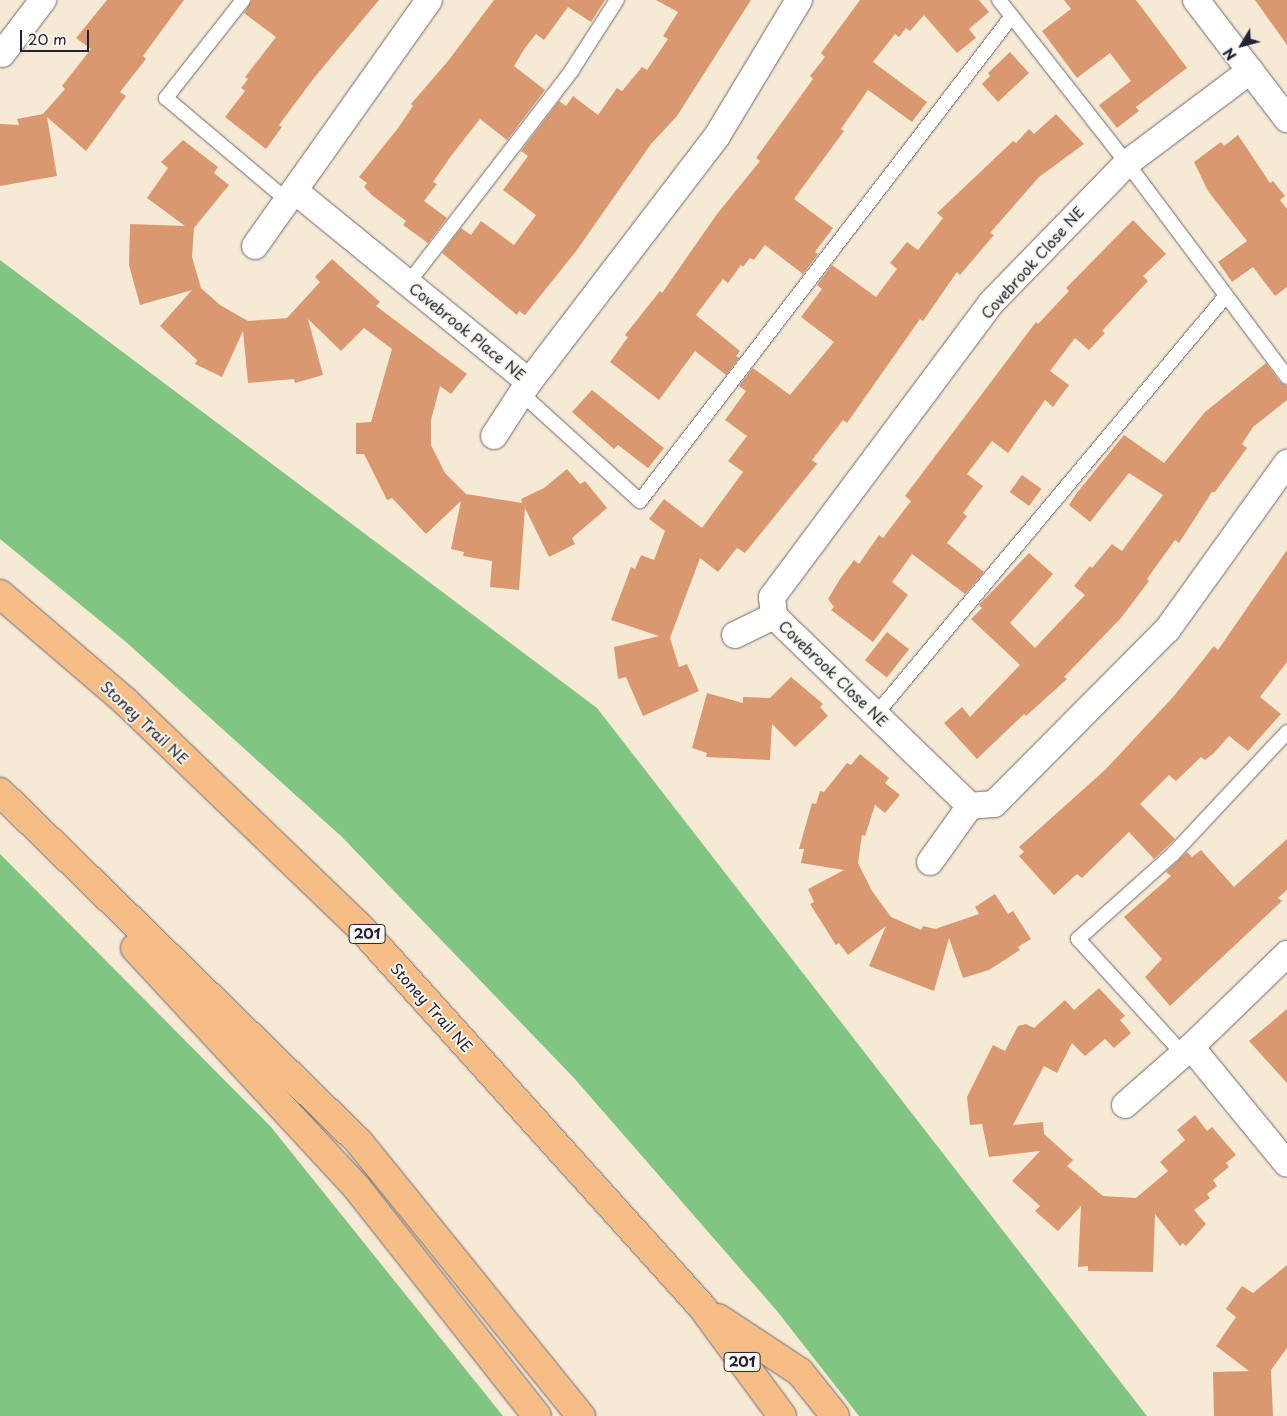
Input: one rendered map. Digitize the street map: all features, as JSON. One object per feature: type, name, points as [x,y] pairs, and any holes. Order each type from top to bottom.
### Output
[{"type":"highway","name":"Stoney Trail NE","points":[[0,594],[125,701],[359,926],[702,1307],[782,1416]]},
{"type":"highway","points":[[0,792],[359,1142],[581,1416]]},
{"type":"highway","points":[[0,802],[357,1188],[537,1416]]},
{"type":"highway","points":[[702,1307],[800,1372],[835,1416]]},
{"type":"street","points":[[2,54],[43,0]]},
{"type":"street","points":[[255,246],[429,0]]},
{"type":"street","name":"Covebrook Place NE","points":[[292,196],[409,282],[525,388],[716,136],[799,0]]},
{"type":"street","points":[[1196,0],[1287,119]]},
{"type":"street","name":"Covebrook Close NE","points":[[970,806],[877,713],[774,616],[772,598],[991,303],[1127,163],[1250,71]]},
{"type":"street","points":[[494,436],[525,388]]},
{"type":"street","points":[[930,862],[970,806],[994,804],[1167,630],[1287,462]]},
{"type":"street","points":[[735,635],[774,616]]},
{"type":"street","points":[[1125,1105],[1187,1050],[1287,954]]},
{"type":"street","points":[[1187,1050],[1287,1164]]},
{"type":"lane","points":[[243,0],[166,98],[292,196]]},
{"type":"lane","points":[[409,282],[572,70],[617,0]]},
{"type":"lane","points":[[999,0],[1127,163],[1225,297],[1287,377]]},
{"type":"lane","points":[[525,388],[640,501],[1012,16]]},
{"type":"lane","points":[[877,713],[1225,297]]},
{"type":"lane","points":[[1187,1050],[1078,939],[1173,854],[1287,732]]},
{"type":"green space","points":[[0,260],[597,708],[1147,1416],[859,1416],[777,1311],[574,1078],[342,837],[126,642],[0,539]]},
{"type":"green space","points":[[0,854],[271,1127],[503,1416],[0,1416]]},
{"type":"building","points":[[107,0],[184,0],[143,56],[146,59],[120,92],[126,96],[86,151],[47,117],[57,176],[0,186],[0,124],[19,125],[17,119],[43,114],[65,89],[62,86],[91,49],[76,38]]},
{"type":"building","points":[[252,0],[379,0],[314,78],[279,125],[282,127],[266,149],[225,117],[245,91],[241,88],[248,79],[245,77],[276,37],[244,13]]},
{"type":"building","points":[[494,0],[605,0],[591,22],[568,7],[544,40],[536,34],[525,48],[514,66],[545,90],[507,140],[480,119],[451,156],[433,182],[437,184],[424,201],[447,218],[428,243],[403,225],[406,221],[373,196],[364,187],[367,183],[359,177],[398,128],[413,106],[411,104],[448,61]]},
{"type":"building","points":[[656,0],[751,0],[677,116],[651,144],[577,250],[525,315],[519,311],[517,315],[442,253],[461,228],[471,235],[481,221],[514,245],[536,215],[503,190],[528,156],[521,151],[559,101],[566,106],[573,96],[598,115],[617,88],[622,91],[642,67],[647,70],[668,39],[663,36],[678,12]]},
{"type":"building","points":[[860,0],[979,0],[989,12],[969,29],[976,38],[957,53],[924,15],[910,31],[906,28],[899,37],[895,34],[873,62],[927,102],[912,122],[868,90],[841,129],[844,131],[794,199],[833,228],[815,252],[818,254],[803,274],[765,245],[754,260],[750,258],[743,267],[741,265],[728,283],[723,279],[696,315],[740,351],[736,356],[739,358],[726,375],[695,351],[659,400],[610,362],[628,337],[625,335],[660,291],[662,293],[717,214],[760,161],[756,158],[813,79],[810,76],[825,57],[821,53]]},
{"type":"building","points":[[1064,0],[1136,0],[1187,68],[1136,107],[1139,111],[1117,128],[1099,105],[1131,81],[1110,53],[1077,78],[1042,31],[1071,9]]},
{"type":"building","points":[[1255,0],[1287,0],[1287,45]]},
{"type":"building","points":[[1010,52],[1029,73],[998,102],[982,84],[990,76],[988,73]]},
{"type":"building","points":[[1056,114],[1084,144],[1039,177],[990,233],[994,235],[960,275],[957,272],[923,321],[920,319],[847,423],[843,420],[812,460],[817,464],[745,553],[737,548],[718,572],[700,558],[670,638],[679,667],[687,664],[699,691],[643,716],[626,677],[618,679],[614,647],[659,636],[611,620],[631,567],[635,569],[641,555],[654,560],[665,531],[649,519],[664,499],[702,528],[743,472],[728,461],[747,436],[725,420],[746,391],[739,386],[753,368],[790,395],[834,342],[801,317],[822,289],[817,285],[832,265],[876,297],[897,269],[890,263],[907,242],[918,250],[943,218],[937,213],[1013,141],[1016,143],[1029,129],[1034,134]]},
{"type":"building","points":[[1238,135],[1270,183],[1273,181],[1285,196],[1280,200],[1287,209],[1287,287],[1275,296],[1253,267],[1232,282],[1218,262],[1247,241],[1208,191],[1194,162],[1221,142],[1224,146]]},
{"type":"building","points":[[183,140],[218,167],[214,173],[229,185],[194,228],[192,257],[201,288],[220,305],[248,321],[287,318],[320,282],[315,277],[332,259],[380,302],[376,306],[467,374],[451,394],[440,386],[431,420],[431,445],[445,473],[466,494],[522,503],[521,499],[544,488],[567,469],[580,484],[585,481],[607,508],[572,538],[575,544],[549,557],[525,508],[519,590],[490,587],[492,561],[463,556],[464,552],[451,549],[461,501],[426,534],[392,498],[387,500],[364,454],[356,454],[356,423],[371,422],[392,349],[364,328],[341,351],[308,319],[323,375],[295,383],[294,379],[248,383],[243,331],[222,377],[195,364],[197,360],[160,326],[192,290],[140,305],[129,265],[130,224],[185,226],[147,198],[168,168],[161,162]]},
{"type":"building","points":[[1133,220],[1166,254],[1143,276],[1148,281],[1102,331],[1105,333],[1089,350],[1075,338],[1050,371],[1069,385],[1053,407],[1045,400],[1008,453],[992,441],[967,474],[983,486],[963,513],[967,516],[947,543],[984,572],[965,594],[912,554],[892,582],[908,595],[873,642],[831,610],[834,607],[828,599],[840,579],[854,560],[859,564],[879,535],[883,538],[911,501],[905,496],[1036,322],[1038,324],[1069,291],[1066,288]]},
{"type":"building","points":[[1266,363],[1280,382],[1287,386],[1287,400],[1253,427],[1242,444],[1247,448],[1215,492],[1212,492],[1179,543],[1175,540],[1147,579],[1149,581],[1121,618],[1064,677],[1067,679],[1026,716],[1024,714],[977,759],[944,723],[962,707],[970,717],[1020,665],[971,619],[982,608],[979,605],[1029,553],[1053,574],[1010,623],[1035,648],[1085,595],[1074,586],[1090,566],[1092,568],[1112,544],[1122,551],[1163,495],[1129,473],[1090,522],[1069,505],[1076,494],[1124,435],[1164,463],[1205,412]]},
{"type":"building","points":[[592,390],[664,448],[648,468],[618,445],[614,449],[572,412]]},
{"type":"building","points":[[1022,475],[1041,489],[1029,506],[1010,492]]},
{"type":"building","points":[[1287,550],[1287,662],[1260,697],[1281,714],[1248,751],[1229,736],[1214,753],[1205,760],[1201,757],[1176,781],[1169,775],[1140,804],[1175,839],[1154,859],[1129,832],[1082,878],[1077,874],[1054,895],[1019,856],[1024,852],[1019,847],[1106,769],[1174,696],[1214,646],[1218,650]]},
{"type":"building","points":[[887,632],[909,649],[887,678],[865,660]]},
{"type":"building","points":[[791,677],[823,704],[820,707],[828,716],[795,747],[772,724],[770,760],[706,757],[707,753],[692,748],[707,693],[743,703],[743,697],[770,698]]},
{"type":"building","points":[[860,754],[889,778],[885,783],[900,795],[885,813],[875,805],[865,836],[862,835],[858,863],[872,891],[891,917],[921,930],[923,926],[935,929],[979,914],[975,907],[995,894],[1008,914],[1013,911],[1031,939],[1018,947],[1020,950],[989,970],[963,978],[949,938],[934,991],[869,966],[886,926],[848,955],[839,943],[836,945],[810,904],[814,902],[808,889],[844,870],[801,863],[804,849],[799,849],[812,803],[816,804],[820,791],[824,792],[847,763],[851,765]]},
{"type":"building","points":[[1287,839],[1287,890],[1278,898],[1282,901],[1170,1006],[1145,977],[1162,959],[1124,917],[1171,876],[1166,872],[1187,852],[1192,857],[1201,850],[1234,887]]},
{"type":"building","points":[[1099,988],[1125,1016],[1120,1020],[1131,1033],[1114,1048],[1105,1039],[1085,1056],[1072,1043],[1057,1073],[1044,1066],[1013,1125],[1043,1122],[1044,1134],[1073,1160],[1067,1166],[1103,1196],[1136,1198],[1168,1171],[1160,1162],[1185,1140],[1177,1130],[1195,1115],[1207,1131],[1212,1127],[1236,1155],[1226,1163],[1229,1167],[1213,1180],[1217,1186],[1207,1194],[1210,1198],[1194,1210],[1206,1224],[1186,1246],[1183,1243],[1180,1246],[1155,1214],[1153,1272],[1088,1271],[1088,1266],[1078,1267],[1081,1206],[1058,1231],[1035,1211],[1040,1206],[1012,1181],[1040,1151],[989,1157],[982,1124],[970,1125],[967,1097],[993,1045],[1005,1051],[1018,1026],[1026,1024],[1034,1028],[1065,1000],[1074,1010]]},
{"type":"building","points":[[1287,1009],[1287,1083],[1249,1041]]},
{"type":"building","points":[[1287,1265],[1287,1348],[1271,1370],[1273,1416],[1214,1416],[1213,1372],[1249,1371],[1216,1346],[1236,1317],[1226,1309],[1242,1286],[1253,1293]]}]
